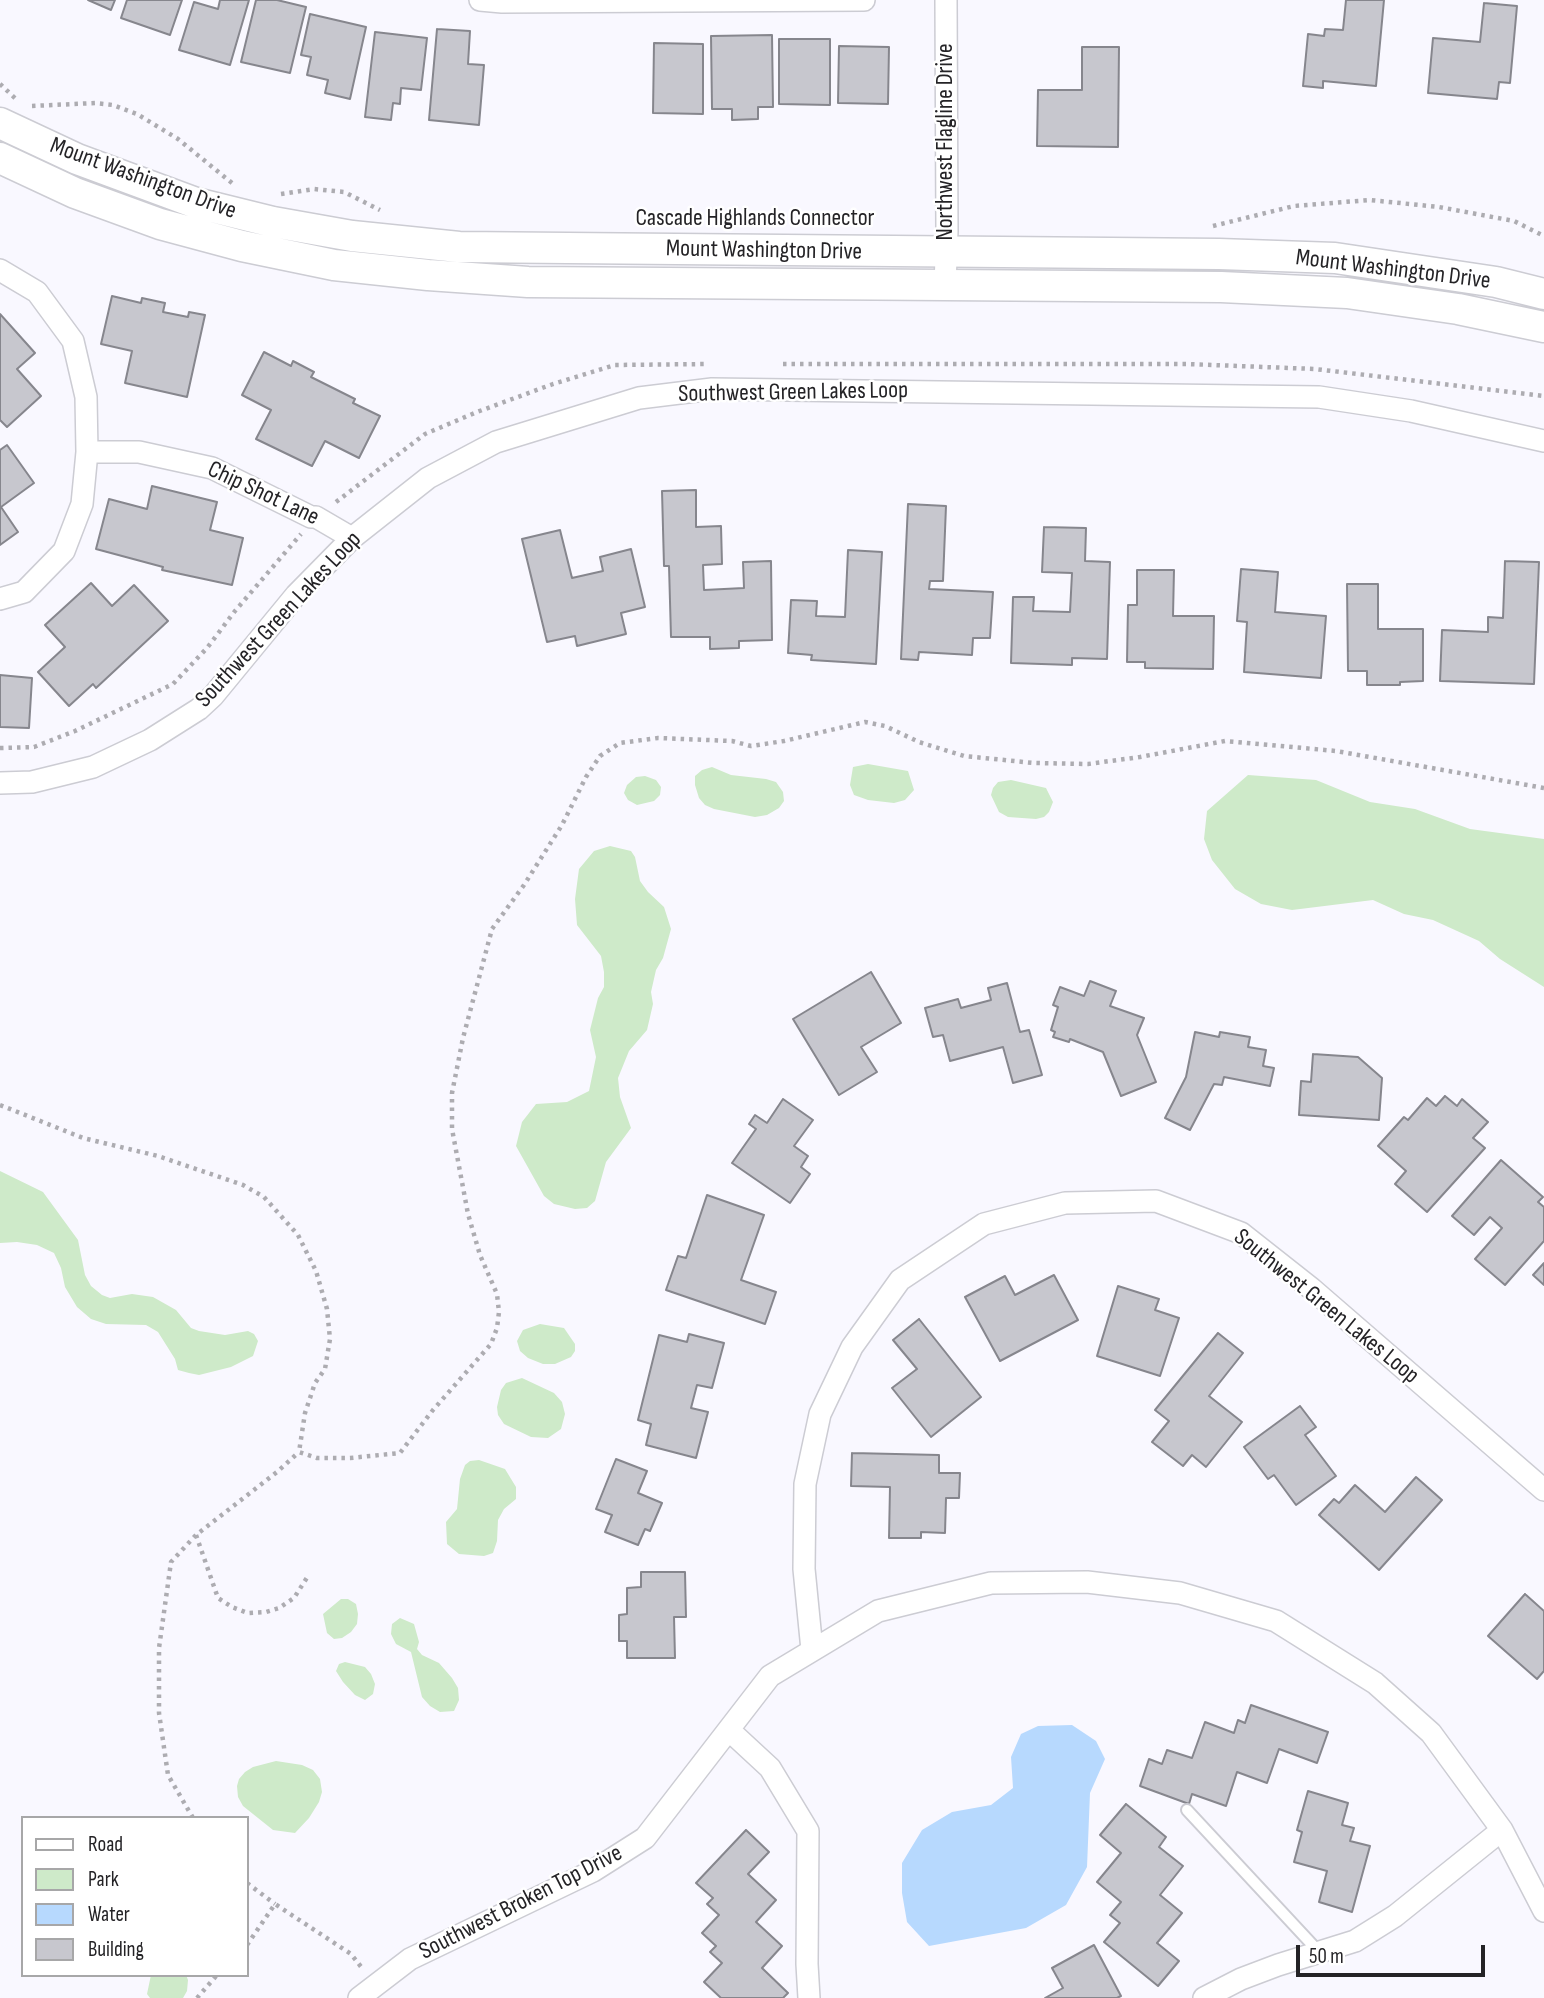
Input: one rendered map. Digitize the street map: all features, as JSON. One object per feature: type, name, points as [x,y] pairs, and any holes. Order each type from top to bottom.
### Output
[{"type":"main road","name":"Mount Washington Drive","points":[[0,123],[77,159],[196,202],[273,222],[352,236],[459,247],[1219,254],[1335,258],[1496,282],[1544,294]]},
{"type":"main road","name":"Mount Washington Drive","points":[[0,158],[75,193],[160,224],[242,246],[334,265],[528,282],[1221,287],[1347,293],[1458,309],[1544,327]]},
{"type":"street","points":[[480,0],[864,0]]},
{"type":"street","name":"Northwest Flagline Drive","points":[[945,285],[946,0]]},
{"type":"street","points":[[0,270],[37,292],[73,341],[86,397],[87,452],[82,504],[64,551],[24,592],[0,599]]},
{"type":"street","name":"Southwest Green Lakes Loop","points":[[0,783],[32,782],[93,766],[150,740],[199,709],[213,696],[296,596],[352,538],[428,478],[496,442],[639,398],[712,389],[1319,397],[1411,411],[1544,441]]},
{"type":"street","name":"Chip Shot Lane","points":[[87,452],[138,452],[212,468],[311,517],[316,517],[352,538]]},
{"type":"street","name":"Southwest Green Lakes Loop","points":[[812,1650],[804,1569],[805,1484],[821,1414],[852,1347],[900,1280],[984,1224],[1065,1203],[1156,1201],[1241,1233],[1312,1289],[1544,1490]]},
{"type":"street","name":"Southwest Broken Top Drive","points":[[367,1992],[410,1959],[593,1871],[645,1838],[770,1676],[878,1611],[991,1583],[1087,1582],[1180,1592],[1276,1621],[1375,1683],[1431,1734],[1502,1830],[1544,1911]]},
{"type":"street","points":[[730,1731],[770,1768],[808,1831],[809,1998]]},
{"type":"street","points":[[1204,1998],[1266,1970],[1355,1941],[1395,1916],[1502,1830]]},
{"type":"lane","points":[[1187,1810],[1320,1953]]},
{"type":"path","points":[[0,84],[16,99],[31,106],[95,103],[113,105],[137,114],[178,139],[235,185]]},
{"type":"path","points":[[268,193],[281,194],[314,189],[344,192],[392,214]]},
{"type":"path","points":[[1207,228],[1229,220],[1294,206],[1370,200],[1439,207],[1514,221],[1544,236]]},
{"type":"path","points":[[0,748],[34,747],[75,731],[173,684],[207,648],[235,611],[316,517],[425,434],[553,384],[615,365],[716,364]]},
{"type":"path","points":[[772,364],[1187,364],[1315,369],[1544,397]]},
{"type":"path","points":[[299,1452],[317,1458],[400,1453],[491,1343],[498,1328],[497,1294],[477,1244],[452,1129],[452,1093],[463,1038],[492,929],[562,825],[586,777],[600,756],[620,743],[658,738],[732,741],[751,746],[865,722],[885,726],[919,742],[964,757],[1088,764],[1225,741],[1336,751],[1544,789]]},
{"type":"path","points":[[0,1105],[83,1138],[158,1156],[243,1185],[264,1197],[298,1235],[316,1270],[327,1309],[330,1339],[324,1369],[315,1383],[304,1413],[299,1452],[196,1535],[171,1562],[159,1648],[159,1713],[169,1774],[192,1816]]},
{"type":"path","points":[[196,1535],[218,1598],[248,1613],[279,1608],[294,1598],[308,1576]]},
{"type":"path","points":[[248,1884],[351,1954],[367,1992]]},
{"type":"path","points":[[248,1944],[275,1904]]},
{"type":"path","points":[[197,1998],[215,1977]]},
{"type":"green space","points":[[868,764],[908,771],[914,790],[905,800],[894,803],[868,800],[854,795],[850,785],[853,767]]},
{"type":"green space","points":[[712,767],[731,775],[776,782],[783,792],[784,801],[779,808],[767,815],[755,817],[705,805],[699,798],[695,776]]},
{"type":"green space","points":[[1248,775],[1316,780],[1370,802],[1415,809],[1470,829],[1544,839],[1544,987],[1500,959],[1479,941],[1433,920],[1404,914],[1373,900],[1292,910],[1261,904],[1235,889],[1212,860],[1204,839],[1207,811]]},
{"type":"green space","points":[[645,776],[656,780],[661,787],[660,795],[654,801],[637,805],[628,800],[624,793],[627,785],[636,777]]},
{"type":"green space","points":[[1011,780],[1046,788],[1053,802],[1049,812],[1036,819],[1008,817],[999,812],[991,795],[993,788],[998,782]]},
{"type":"green space","points":[[610,846],[631,851],[635,857],[640,881],[664,907],[671,929],[663,958],[656,970],[647,1030],[629,1051],[618,1078],[620,1097],[631,1128],[606,1162],[595,1201],[587,1208],[575,1209],[554,1204],[544,1196],[516,1146],[522,1122],[536,1104],[567,1102],[589,1091],[596,1057],[590,1030],[598,998],[604,987],[604,972],[601,956],[577,925],[575,899],[579,869],[594,851]]},
{"type":"green space","points":[[0,1171],[43,1192],[78,1240],[85,1275],[91,1286],[102,1295],[110,1298],[132,1294],[153,1297],[176,1310],[191,1328],[199,1331],[225,1335],[248,1331],[254,1334],[258,1341],[253,1356],[231,1367],[199,1375],[189,1373],[178,1370],[175,1359],[158,1332],[146,1325],[106,1324],[91,1319],[77,1307],[65,1287],[54,1253],[37,1245],[0,1243]]},
{"type":"green space","points":[[540,1324],[564,1328],[575,1344],[571,1357],[555,1364],[543,1364],[528,1358],[520,1351],[517,1341],[523,1330]]},
{"type":"green space","points":[[522,1378],[554,1393],[562,1402],[565,1414],[561,1429],[548,1438],[531,1437],[504,1424],[498,1415],[501,1390],[506,1383]]},
{"type":"green space","points":[[479,1460],[505,1469],[516,1487],[516,1499],[504,1509],[498,1520],[497,1541],[493,1553],[484,1556],[459,1554],[447,1544],[446,1522],[457,1509],[460,1479],[465,1465]]},
{"type":"green space","points":[[341,1599],[348,1599],[356,1604],[357,1624],[342,1638],[334,1639],[327,1633],[323,1614]]},
{"type":"green space","points":[[400,1618],[414,1624],[419,1642],[417,1649],[422,1655],[439,1663],[458,1688],[459,1700],[454,1711],[440,1712],[422,1697],[411,1652],[396,1644],[391,1634],[392,1624]]},
{"type":"green space","points":[[345,1662],[365,1667],[371,1674],[375,1684],[373,1694],[365,1700],[355,1695],[336,1671],[339,1664]]},
{"type":"green space","points":[[276,1761],[302,1765],[313,1770],[320,1779],[322,1792],[319,1802],[295,1833],[273,1830],[243,1806],[238,1797],[237,1786],[245,1772]]},
{"type":"green space","points":[[151,1977],[187,1977],[188,1980],[183,1998],[150,1998],[147,1994]]},
{"type":"water","points":[[1072,1725],[1096,1741],[1105,1759],[1090,1793],[1087,1867],[1066,1905],[1026,1928],[929,1946],[907,1922],[902,1893],[902,1863],[922,1830],[952,1812],[991,1805],[1013,1788],[1011,1757],[1021,1734],[1038,1726]]},
{"type":"building","points":[[88,0],[115,0],[111,10]]},
{"type":"building","points":[[127,0],[182,0],[170,35],[121,18]]},
{"type":"building","points":[[220,0],[249,0],[230,65],[179,50],[194,2],[218,9]]},
{"type":"building","points":[[256,0],[277,0],[306,7],[290,73],[241,62]]},
{"type":"building","points":[[1346,0],[1384,0],[1376,86],[1323,81],[1323,88],[1303,86],[1308,34],[1324,36],[1325,29],[1343,30]]},
{"type":"building","points":[[1484,3],[1517,6],[1510,83],[1499,82],[1497,99],[1428,93],[1433,38],[1480,42]]},
{"type":"building","points":[[310,14],[366,27],[350,99],[325,93],[328,80],[307,75],[311,57],[301,55]]},
{"type":"building","points":[[437,29],[470,31],[468,64],[484,65],[479,125],[429,120]]},
{"type":"building","points":[[375,32],[427,38],[421,90],[401,88],[400,104],[393,103],[391,120],[365,117]]},
{"type":"building","points":[[772,35],[773,107],[758,107],[758,119],[732,120],[732,109],[712,109],[711,36]]},
{"type":"building","points":[[779,39],[830,39],[830,105],[779,104]]},
{"type":"building","points":[[654,43],[703,44],[703,114],[653,113]]},
{"type":"building","points":[[839,46],[889,47],[888,104],[838,103]]},
{"type":"building","points":[[1082,47],[1119,47],[1118,147],[1037,146],[1038,90],[1082,90]]},
{"type":"building","points":[[112,296],[141,303],[142,298],[165,303],[163,312],[188,317],[189,312],[205,315],[187,397],[125,383],[132,351],[101,344]]},
{"type":"building","points":[[0,314],[35,353],[17,369],[41,396],[7,427],[0,420]]},
{"type":"building","points":[[264,352],[291,366],[293,361],[314,372],[311,377],[355,399],[353,403],[380,416],[359,458],[325,441],[312,466],[256,439],[271,410],[242,395]]},
{"type":"building","points":[[7,445],[34,483],[1,507],[18,532],[0,545],[0,450]]},
{"type":"building","points":[[152,486],[217,502],[210,530],[243,538],[232,585],[162,570],[163,567],[96,549],[109,499],[147,509]]},
{"type":"building","points":[[696,490],[696,527],[721,526],[722,564],[703,565],[704,590],[744,588],[743,562],[771,561],[772,640],[739,641],[739,648],[710,649],[710,637],[671,637],[669,566],[664,566],[662,491]]},
{"type":"building","points":[[908,504],[946,506],[943,581],[930,581],[929,589],[993,592],[990,638],[973,638],[972,655],[919,652],[918,660],[901,659]]},
{"type":"building","points":[[1044,527],[1086,528],[1085,561],[1110,562],[1107,659],[1072,658],[1072,665],[1011,663],[1013,597],[1034,597],[1033,611],[1070,612],[1072,573],[1042,572]]},
{"type":"building","points":[[560,530],[572,578],[603,571],[600,557],[631,549],[645,607],[621,613],[626,634],[577,646],[575,636],[547,642],[522,539]]},
{"type":"building","points":[[848,550],[882,552],[876,664],[811,660],[812,655],[788,653],[791,600],[817,601],[816,616],[845,617]]},
{"type":"building","points":[[1505,561],[1539,562],[1534,684],[1440,681],[1442,630],[1488,632],[1488,617],[1503,618]]},
{"type":"building","points":[[1241,569],[1278,572],[1275,612],[1326,616],[1321,678],[1244,672],[1247,622],[1237,621]]},
{"type":"building","points":[[1137,570],[1174,570],[1173,616],[1214,616],[1213,669],[1145,668],[1145,662],[1127,662],[1128,605],[1137,605]]},
{"type":"building","points":[[91,583],[112,606],[134,585],[168,621],[96,688],[93,684],[69,706],[38,672],[65,647],[45,625]]},
{"type":"building","points":[[1347,584],[1378,584],[1378,629],[1423,629],[1423,681],[1400,682],[1400,685],[1367,685],[1367,671],[1348,671]]},
{"type":"building","points":[[0,675],[32,678],[29,728],[0,727]]},
{"type":"building","points":[[871,972],[901,1023],[861,1047],[877,1072],[839,1095],[793,1019]]},
{"type":"building","points":[[1090,981],[1116,991],[1110,1006],[1144,1018],[1137,1035],[1156,1082],[1121,1096],[1103,1052],[1070,1039],[1069,1042],[1053,1037],[1055,1032],[1051,1030],[1058,1007],[1053,1005],[1060,987],[1084,996]]},
{"type":"building","points":[[1007,983],[1020,1032],[1029,1030],[1042,1075],[1013,1083],[1003,1047],[950,1061],[943,1035],[933,1037],[925,1008],[958,999],[961,1008],[991,1000],[988,988]]},
{"type":"building","points":[[1195,1032],[1219,1037],[1220,1032],[1250,1037],[1248,1047],[1266,1050],[1263,1066],[1274,1068],[1270,1086],[1224,1077],[1222,1085],[1214,1084],[1190,1130],[1165,1118],[1186,1077]]},
{"type":"building","points":[[1313,1054],[1358,1057],[1382,1078],[1379,1120],[1299,1115],[1301,1081],[1311,1082]]},
{"type":"building","points":[[1445,1096],[1457,1106],[1462,1099],[1488,1122],[1473,1138],[1485,1148],[1427,1212],[1395,1184],[1406,1171],[1378,1146],[1404,1117],[1408,1120],[1427,1098],[1436,1106]]},
{"type":"building","points":[[783,1099],[813,1120],[794,1146],[808,1156],[801,1167],[810,1174],[790,1203],[732,1163],[756,1129],[749,1124],[755,1115],[767,1123]]},
{"type":"building","points":[[1501,1160],[1543,1197],[1538,1202],[1544,1207],[1544,1241],[1505,1285],[1475,1259],[1502,1228],[1490,1217],[1474,1235],[1452,1216]]},
{"type":"building","points":[[707,1195],[764,1215],[741,1280],[776,1292],[765,1324],[666,1290],[678,1256],[686,1258]]},
{"type":"building","points":[[1544,1263],[1544,1285],[1533,1275]]},
{"type":"building","points":[[1054,1275],[1078,1320],[1000,1361],[965,1297],[1005,1276],[1015,1295]]},
{"type":"building","points":[[1118,1286],[1159,1299],[1155,1310],[1179,1318],[1160,1376],[1097,1356]]},
{"type":"building","points":[[919,1319],[981,1397],[931,1437],[892,1388],[917,1369],[893,1340]]},
{"type":"building","points":[[1218,1333],[1243,1353],[1209,1396],[1242,1422],[1206,1467],[1192,1455],[1183,1466],[1152,1442],[1169,1421],[1155,1410]]},
{"type":"building","points":[[689,1334],[724,1343],[712,1388],[697,1385],[691,1408],[708,1412],[696,1458],[646,1445],[651,1424],[638,1420],[659,1335],[687,1342]]},
{"type":"building","points":[[1300,1406],[1316,1427],[1305,1435],[1336,1476],[1296,1505],[1274,1475],[1268,1479],[1244,1447]]},
{"type":"building","points":[[852,1453],[939,1455],[939,1473],[960,1473],[959,1498],[946,1498],[945,1533],[921,1532],[921,1538],[889,1538],[890,1487],[851,1486]]},
{"type":"building","points":[[616,1459],[647,1471],[638,1493],[662,1503],[650,1531],[645,1529],[638,1545],[605,1532],[612,1515],[596,1509]]},
{"type":"building","points":[[1416,1477],[1442,1500],[1379,1570],[1319,1515],[1334,1499],[1339,1503],[1355,1485],[1385,1512]]},
{"type":"building","points":[[641,1572],[685,1572],[686,1617],[674,1617],[675,1658],[627,1658],[627,1641],[619,1641],[619,1615],[627,1614],[627,1588],[641,1587]]},
{"type":"building","points":[[1525,1594],[1544,1611],[1544,1671],[1537,1679],[1488,1636]]},
{"type":"building","points":[[1251,1705],[1328,1732],[1317,1763],[1279,1749],[1267,1783],[1237,1772],[1226,1806],[1192,1794],[1189,1804],[1140,1786],[1149,1759],[1162,1764],[1167,1750],[1192,1758],[1205,1722],[1234,1733],[1238,1720],[1245,1723]]},
{"type":"building","points":[[1308,1791],[1348,1803],[1342,1825],[1354,1828],[1350,1841],[1370,1846],[1352,1912],[1319,1902],[1327,1871],[1294,1862],[1302,1832],[1297,1830]]},
{"type":"building","points":[[1126,1804],[1166,1837],[1159,1847],[1183,1866],[1160,1895],[1182,1913],[1157,1943],[1179,1961],[1158,1986],[1104,1942],[1120,1923],[1110,1915],[1121,1902],[1097,1882],[1121,1853],[1100,1835]]},
{"type":"building","points":[[746,1830],[769,1852],[748,1874],[776,1900],[756,1922],[782,1946],[762,1968],[788,1993],[783,1998],[721,1998],[704,1982],[722,1963],[710,1952],[716,1946],[702,1933],[719,1915],[707,1904],[713,1898],[696,1883]]},
{"type":"building","points":[[1094,1945],[1121,1996],[1045,1998],[1063,1988],[1052,1968]]}]
